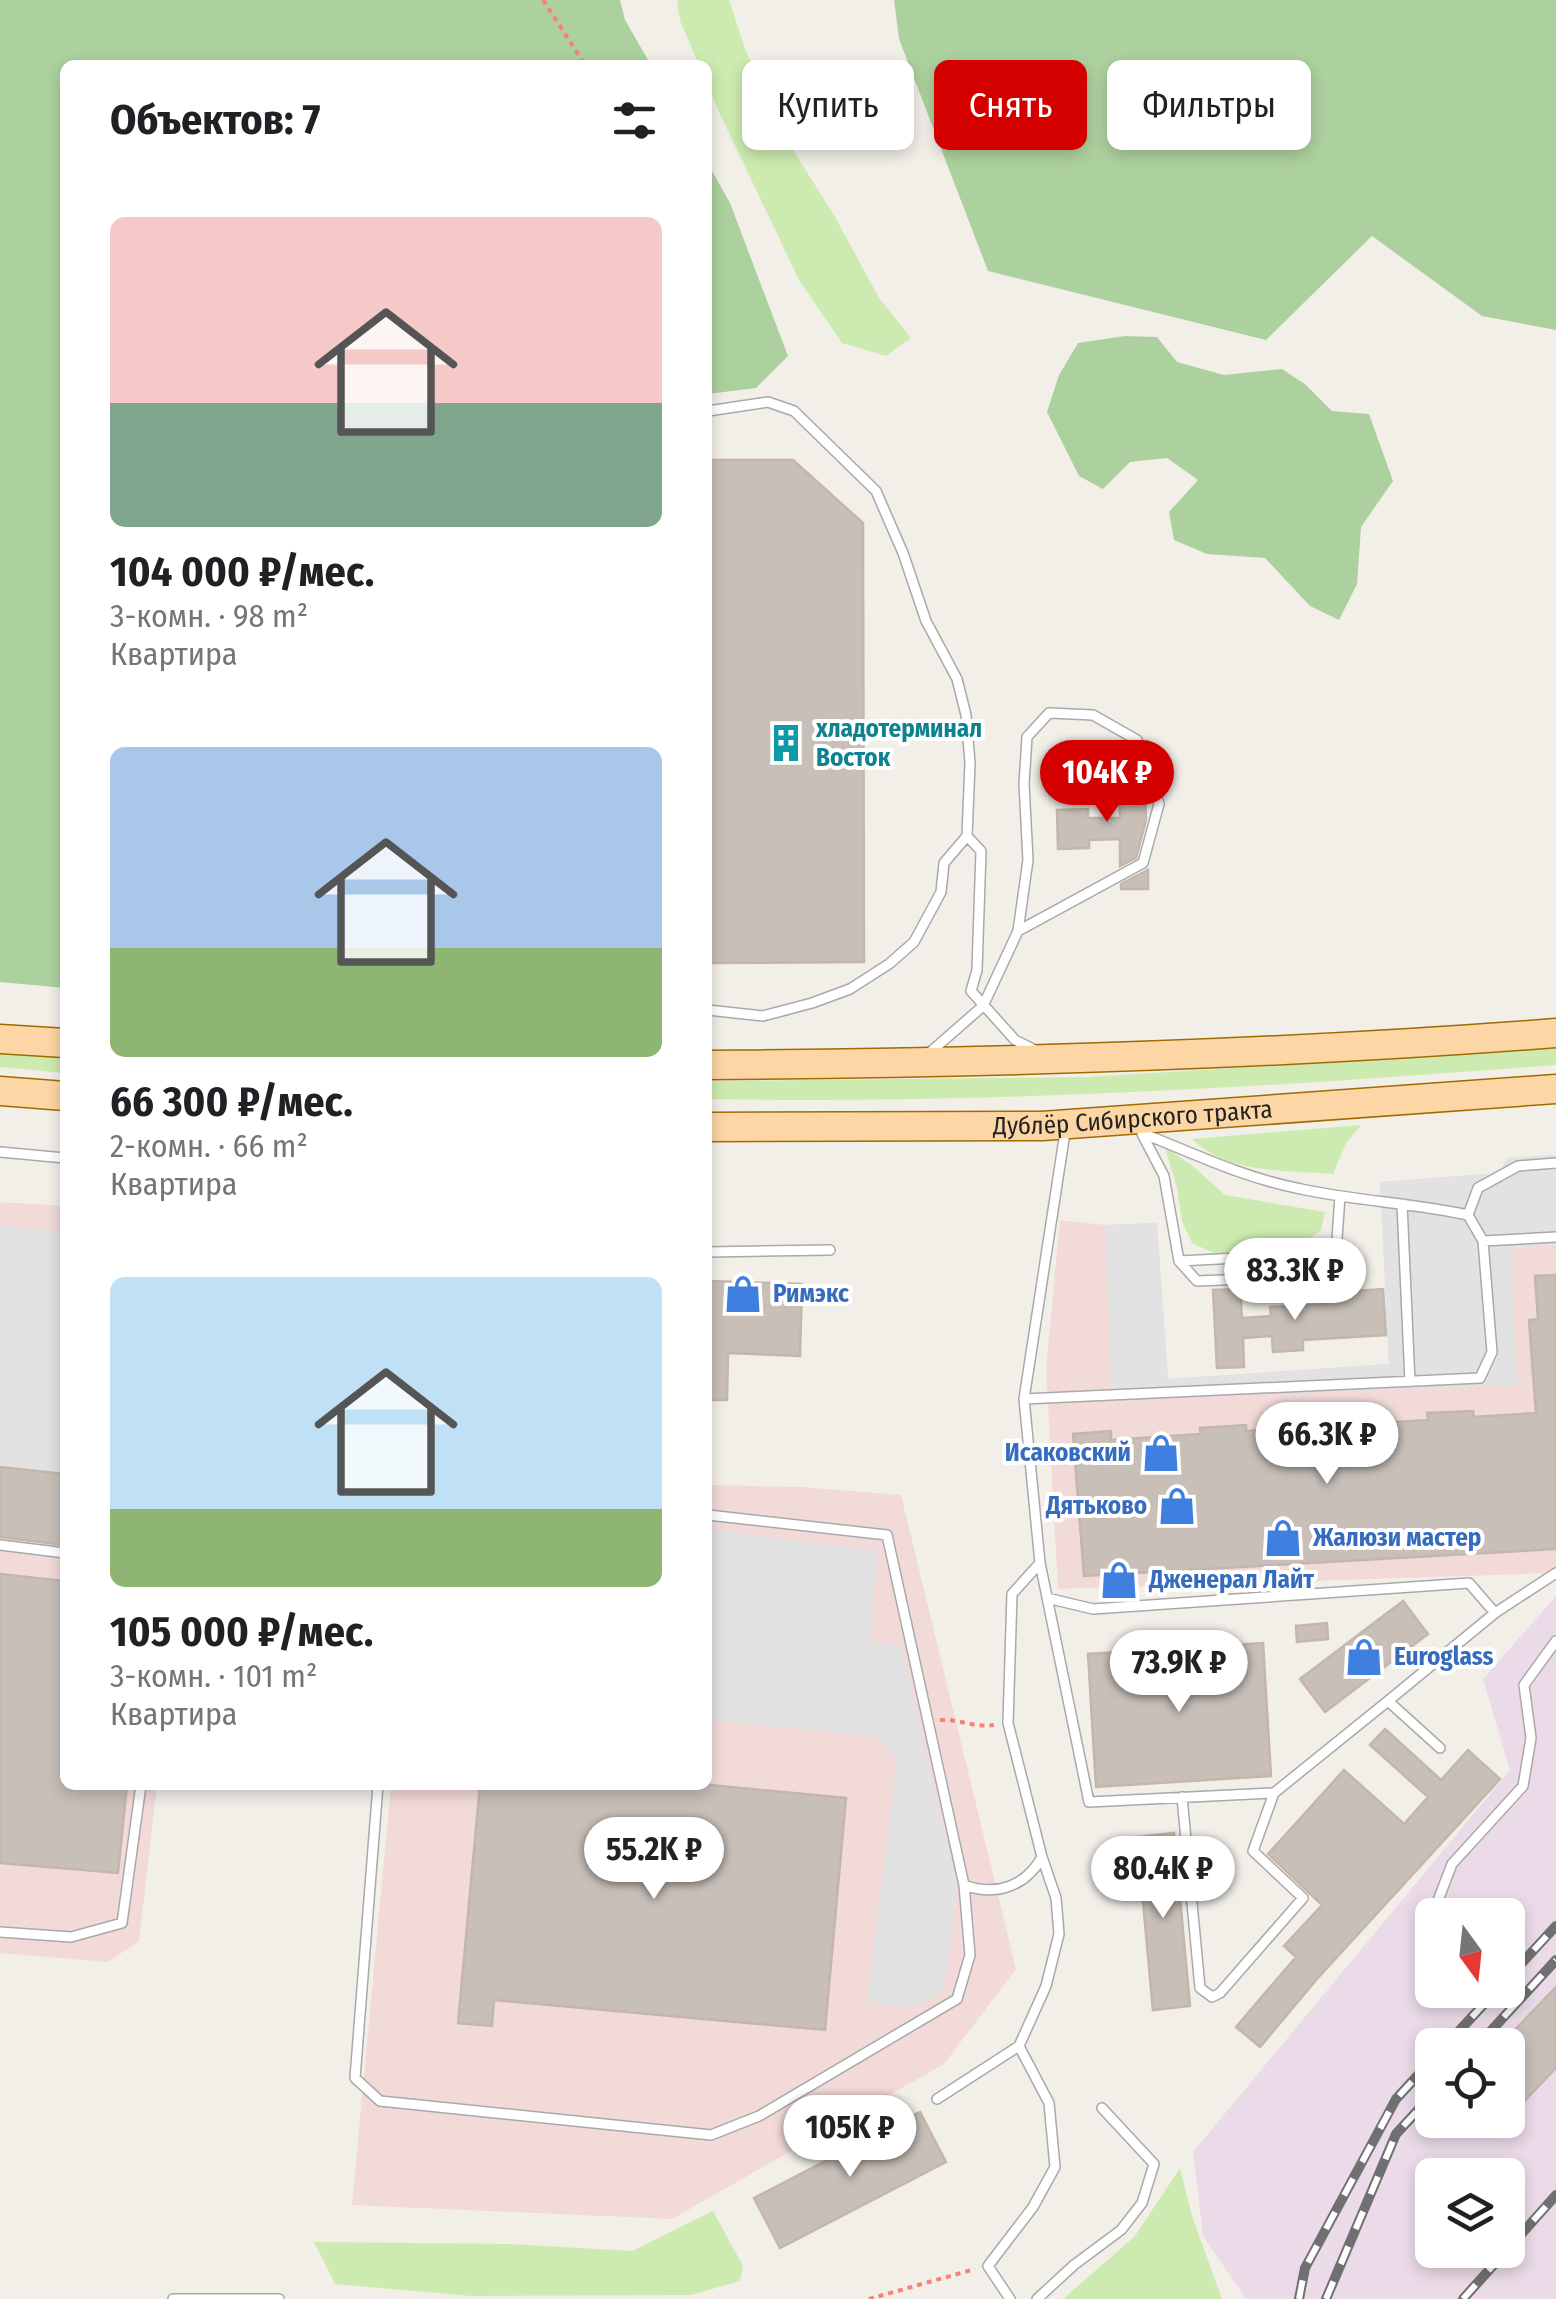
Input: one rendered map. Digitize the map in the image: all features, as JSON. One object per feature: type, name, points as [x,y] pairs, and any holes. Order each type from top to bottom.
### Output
[{"type":"main road","points":[[712,1066],[1055,1060],[1413,1044],[1556,1033]]},
{"type":"main road","points":[[0,1039],[60,1043]]},
{"type":"main road","name":"Дублёр Сибирского тракта","points":[[712,1127],[1066,1124],[1556,1089]]},
{"type":"main road","points":[[0,1091],[60,1096]]},
{"type":"lane","points":[[712,410],[768,402],[794,410],[876,491],[903,552],[926,621],[956,678],[966,714],[970,763],[967,836],[944,863],[941,892],[914,942],[850,989],[763,1016],[712,1010]]},
{"type":"lane","points":[[918,1064],[983,1006],[1018,931],[1028,860],[1024,784],[1027,738],[1050,712],[1093,715],[1137,740],[1159,804],[1143,863],[1018,931]]},
{"type":"lane","points":[[967,836],[981,851],[978,970],[970,991],[1015,1040],[1055,1060]]},
{"type":"lane","points":[[1105,1121],[1230,1171],[1340,1196],[1468,1214]]},
{"type":"lane","points":[[1066,1124],[1024,1399],[1040,1564],[1089,1802],[1274,1793]]},
{"type":"lane","points":[[1142,1133],[1164,1176],[1179,1261],[1197,1281],[1320,1276],[1336,1253],[1340,1196]]},
{"type":"lane","points":[[0,1152],[60,1158]]},
{"type":"lane","points":[[1468,1214],[1478,1188],[1518,1166],[1556,1163]]},
{"type":"lane","points":[[1402,1204],[1410,1382]]},
{"type":"lane","points":[[1024,1399],[1480,1378],[1492,1352],[1483,1240],[1468,1214]]},
{"type":"lane","points":[[1483,1240],[1556,1237]]},
{"type":"lane","points":[[712,1252],[830,1250]]},
{"type":"lane","points":[[1179,1261],[1336,1253]]},
{"type":"lane","points":[[378,1790],[355,2078],[380,2101],[712,2135],[759,2116],[957,1998],[970,1956],[964,1886],[887,1535],[712,1515]]},
{"type":"lane","points":[[0,1545],[60,1552]]},
{"type":"lane","points":[[937,2099],[1019,2046],[1046,1986],[1058,1934],[1056,1898],[1008,1724],[1012,1594],[1040,1564]]},
{"type":"lane","points":[[1182,1797],[1200,1988],[1212,1996],[1220,1993],[1303,1898],[1253,1851],[1274,1793],[1495,1613],[1556,1573]]},
{"type":"lane","points":[[1047,1598],[1094,1609],[1469,1583],[1495,1613]]},
{"type":"lane","points":[[1439,1898],[1452,1864],[1523,1786],[1531,1738],[1524,1684],[1556,1641]]},
{"type":"lane","points":[[1388,1701],[1440,1748]]},
{"type":"lane","points":[[0,1932],[71,1937],[122,1923],[140,1790]]},
{"type":"lane","points":[[964,1886],[978,1890],[1017,1885],[1032,1874],[1042,1857]]},
{"type":"lane","points":[[1010,2299],[988,2266],[1032,2206],[1054,2167],[1049,2102],[1019,2046]]},
{"type":"lane","points":[[1038,2299],[1074,2265],[1122,2230],[1142,2203],[1154,2164],[1102,2108]]},
{"type":"lane","points":[[173,2299],[280,2299]]},
{"type":"path","points":[[544,0],[582,60]]},
{"type":"path","points":[[927,1721],[955,1719],[976,1728],[1008,1724]]},
{"type":"path","points":[[870,2299],[988,2266]]},
{"type":"shaded area","points":[[1556,1155],[1556,1573],[1058,1589],[1046,1368],[1060,1220],[1105,1225],[1157,1223],[1168,1379],[1389,1364],[1380,1182],[1500,1173],[1507,1158]]},
{"type":"shaded area","points":[[1556,1155],[1556,1245],[1511,1248],[1517,1385],[1112,1400],[1105,1225],[1157,1223],[1168,1379],[1389,1364],[1380,1182],[1500,1173],[1507,1158]]},
{"type":"shaded area","points":[[0,1202],[60,1206],[60,1790],[156,1790],[139,1941],[108,1962],[0,1953]]},
{"type":"shaded area","points":[[0,1225],[60,1231],[60,1555],[0,1549]]},
{"type":"shaded area","points":[[712,1485],[901,1495],[1016,1969],[944,2064],[672,2219],[352,2205],[391,1790],[712,1790]]},
{"type":"shaded area","points":[[712,1530],[878,1551],[870,1640],[901,1646],[957,1885],[944,1990],[912,2008],[867,2001],[897,1759],[877,1736],[712,1720]]},
{"type":"shaded area","points":[[1556,1596],[1556,2299],[1246,2299],[1203,2236],[1193,2152],[1510,1770],[1483,1679]]},
{"type":"green space","points":[[0,0],[620,0],[625,20],[648,60],[60,60],[60,988],[0,982]]},
{"type":"green space","points":[[677,0],[729,0],[750,60],[742,60],[742,150],[793,150],[879,298],[911,338],[886,356],[842,343],[799,280],[712,95],[712,60],[697,60],[680,21]]},
{"type":"green space","points":[[894,0],[1556,0],[1556,330],[1482,316],[1372,236],[1266,340],[988,271],[942,150],[1087,150],[1087,60],[934,60],[934,130],[914,78],[914,60],[907,60],[899,39]]},
{"type":"green space","points":[[712,171],[730,203],[788,356],[756,388],[712,394]]},
{"type":"green space","points":[[1125,336],[1157,337],[1177,362],[1224,375],[1282,369],[1306,385],[1332,411],[1369,414],[1393,481],[1361,527],[1357,584],[1339,620],[1310,606],[1265,558],[1207,554],[1174,540],[1169,512],[1198,480],[1167,458],[1130,462],[1103,489],[1079,476],[1047,412],[1059,375],[1078,343]]},
{"type":"green space","points":[[0,1048],[60,1054],[60,1073],[0,1067]]},
{"type":"green space","points":[[1556,1048],[1556,1065],[1238,1087],[920,1099],[712,1099],[712,1081],[1088,1077]]},
{"type":"green space","points":[[1361,1125],[1345,1145],[1333,1174],[1240,1164],[1223,1159],[1192,1139]]},
{"type":"green space","points":[[1165,1147],[1225,1195],[1325,1212],[1321,1230],[1296,1249],[1216,1254],[1192,1243],[1182,1221]]},
{"type":"green space","points":[[1180,2168],[1192,2216],[1222,2299],[1063,2299],[1135,2236]]},
{"type":"green space","points":[[713,2211],[743,2266],[740,2281],[691,2295],[471,2296],[335,2284],[314,2242],[510,2244],[632,2251]]},
{"type":"building","name":"хладотерминал Восток","points":[[712,460],[793,460],[863,523],[864,962],[712,963]]},
{"type":"building","points":[[1119,786],[1144,786],[1145,790],[1146,820],[1136,858],[1120,866],[1120,839],[1089,840],[1089,848],[1058,849],[1057,810],[1088,809],[1088,818],[1120,818]]},
{"type":"building","points":[[1148,870],[1148,889],[1121,889],[1121,884]]},
{"type":"building","points":[[1556,1275],[1556,1549],[1084,1576],[1073,1434],[1111,1431],[1111,1440],[1200,1434],[1200,1428],[1246,1425],[1246,1431],[1314,1427],[1313,1421],[1359,1418],[1360,1424],[1428,1420],[1427,1413],[1473,1411],[1474,1417],[1536,1413],[1529,1320],[1538,1319],[1535,1276]]},
{"type":"building","points":[[712,1281],[802,1284],[800,1356],[728,1353],[727,1400],[712,1400]]},
{"type":"building","points":[[1240,1289],[1242,1318],[1271,1316],[1270,1307],[1326,1304],[1325,1293],[1383,1289],[1386,1335],[1303,1340],[1303,1350],[1273,1352],[1272,1336],[1243,1338],[1244,1367],[1217,1368],[1213,1290]]},
{"type":"building","points":[[0,1467],[60,1473],[60,1544],[0,1537]]},
{"type":"building","points":[[0,1574],[60,1580],[60,1790],[126,1790],[118,1873],[0,1863]]},
{"type":"building","name":"Euroglass","points":[[1403,1601],[1428,1634],[1325,1712],[1300,1679]]},
{"type":"building","points":[[1327,1623],[1328,1639],[1297,1642],[1296,1626]]},
{"type":"building","points":[[1263,1643],[1271,1776],[1096,1787],[1088,1654]]},
{"type":"building","points":[[1385,1729],[1441,1780],[1468,1750],[1500,1779],[1260,2047],[1236,2027],[1296,1957],[1284,1946],[1322,1905],[1268,1854],[1344,1770],[1404,1824],[1428,1797],[1370,1745]]},
{"type":"building","points":[[712,1785],[846,1798],[825,2030],[494,2000],[492,2026],[458,2023],[480,1790],[712,1790]]},
{"type":"building","points":[[1174,1833],[1190,2006],[1153,2010],[1137,1837]]},
{"type":"building","points":[[1556,1987],[1556,2068],[1525,2100],[1525,2028],[1517,2028]]},
{"type":"building","points":[[920,2112],[946,2162],[780,2248],[754,2198]]},
{"type":"railway","points":[[1525,1960],[1556,1926]]},
{"type":"railway","points":[[1494,2028],[1556,1960]]},
{"type":"railway","points":[[1462,2028],[1480,2008]]},
{"type":"railway","points":[[1299,2299],[1305,2268],[1396,2099],[1415,2078]]},
{"type":"railway","points":[[1326,2299],[1396,2134],[1415,2113]]},
{"type":"railway","points":[[1525,2230],[1556,2195]]},
{"type":"railway","points":[[1463,2299],[1491,2268]]},
{"type":"place","name":"хладотерминал Восток","points":[[786,743]]},
{"type":"place","name":"Римэкс","points":[[743,1294]]},
{"type":"place","name":"Исаковский","points":[[1161,1453]]},
{"type":"place","name":"Дятьково","points":[[1177,1506]]},
{"type":"place","name":"Жалюзи мастер","points":[[1283,1538]]},
{"type":"place","name":"Дженерал Лайт","points":[[1119,1580]]},
{"type":"place","name":"Euroglass","points":[[1364,1657]]}]
